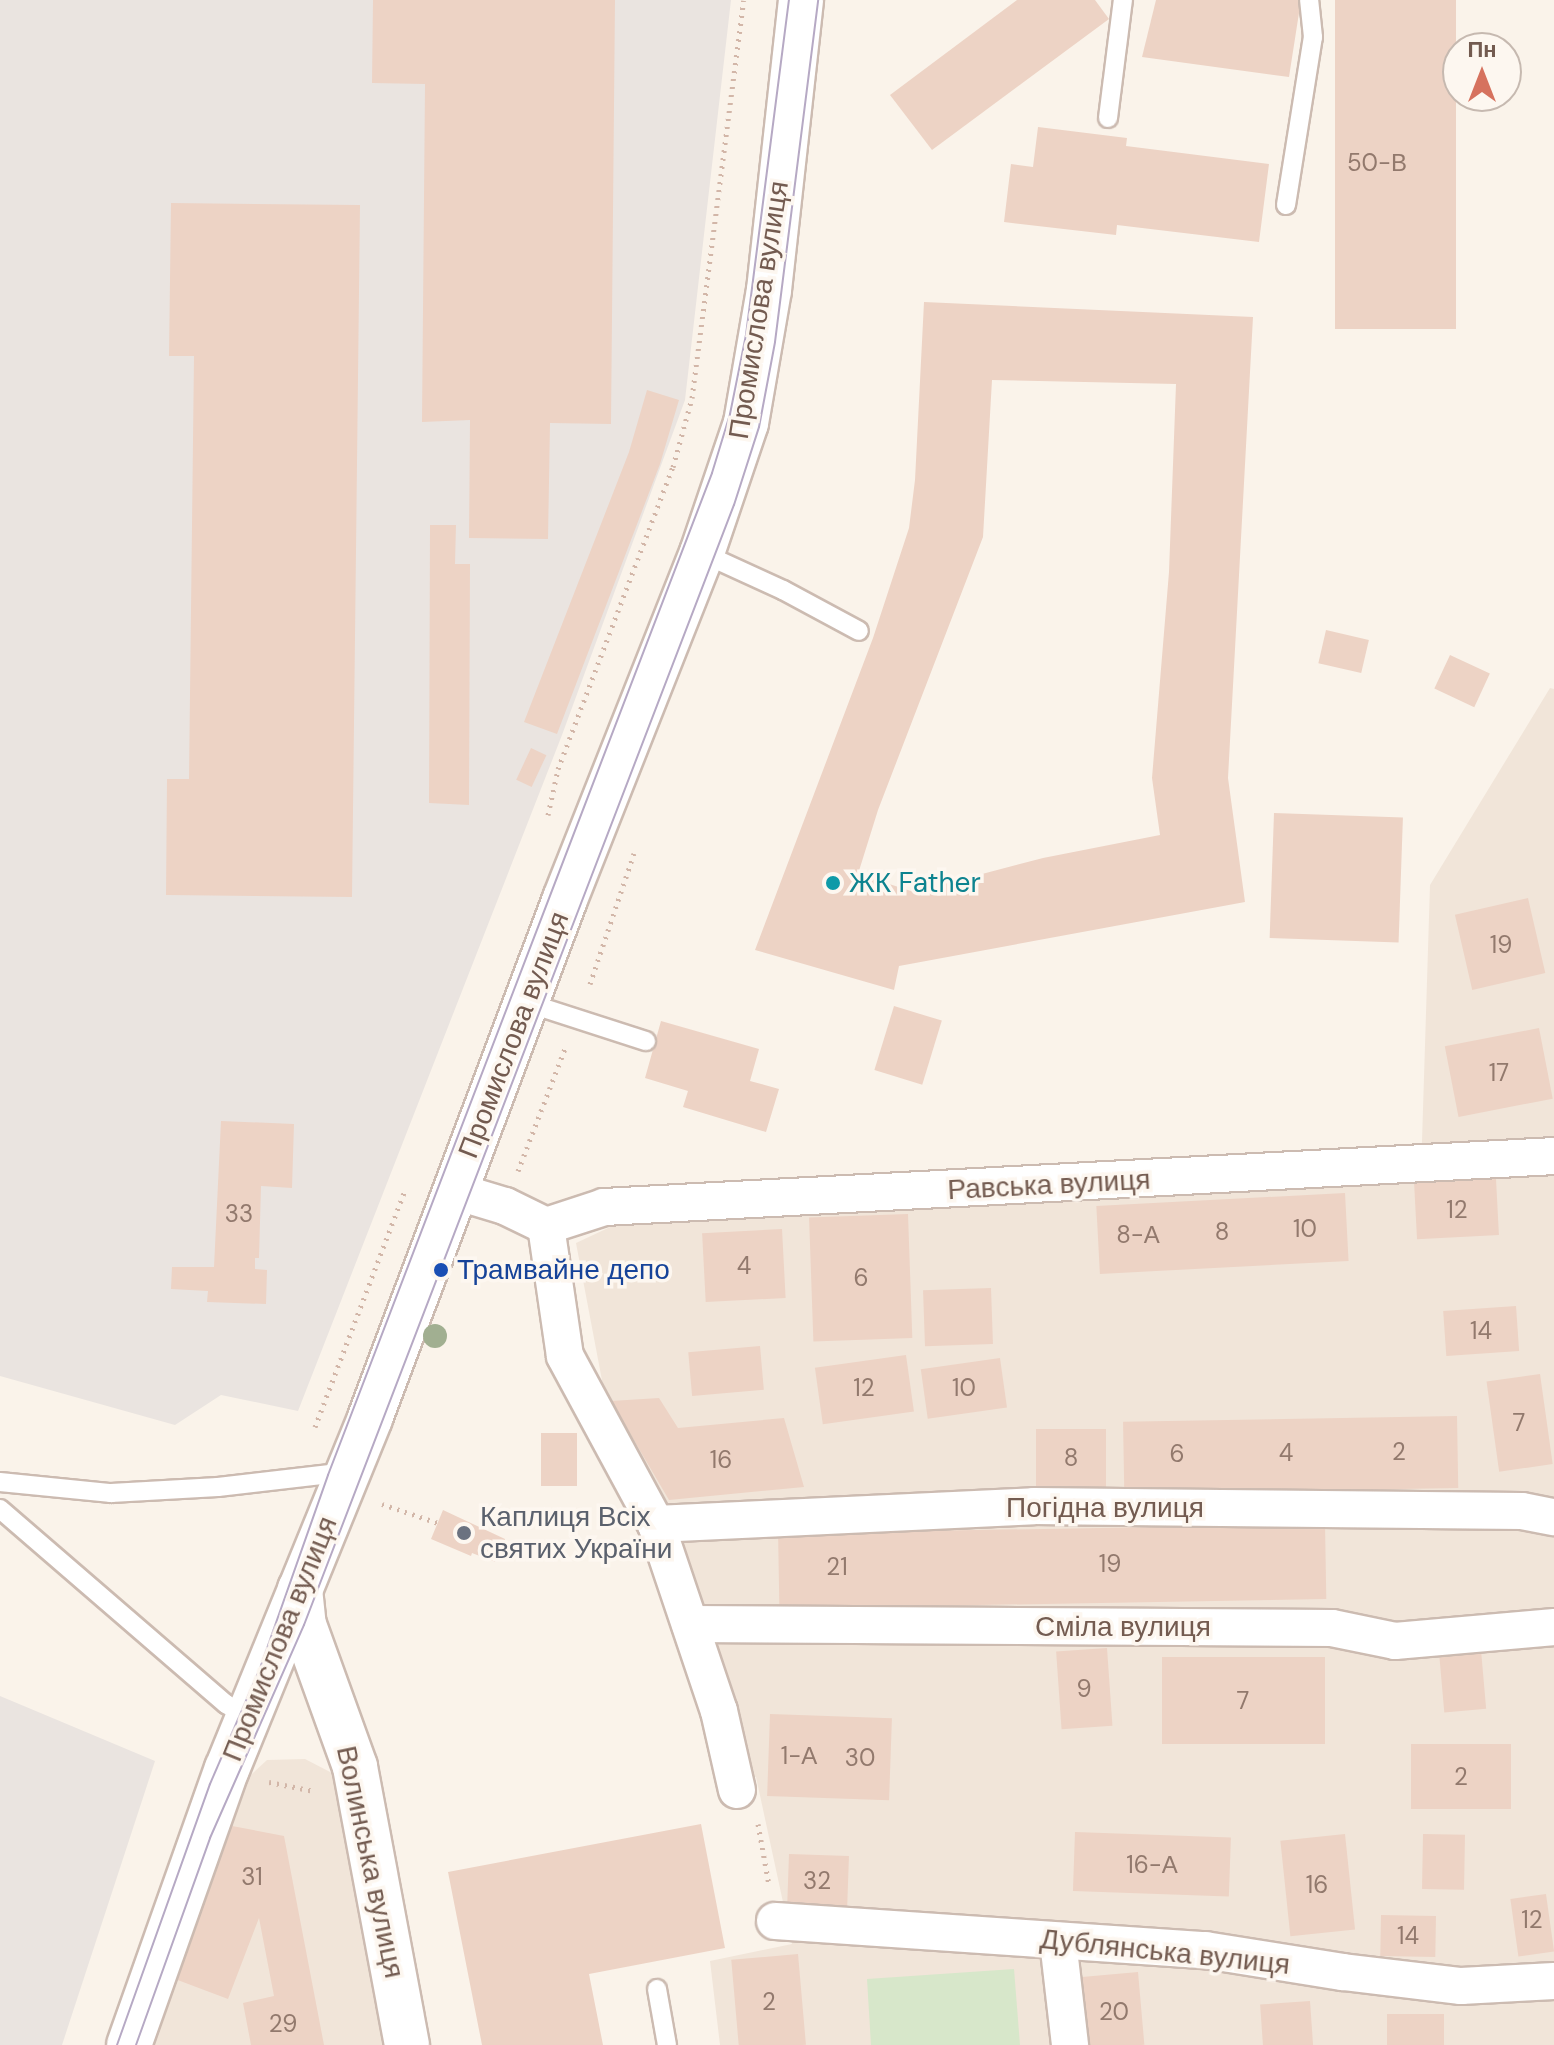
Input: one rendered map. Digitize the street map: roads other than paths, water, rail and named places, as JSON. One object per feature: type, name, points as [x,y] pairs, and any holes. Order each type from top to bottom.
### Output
[{"type":"main road","name":"Промислова вулиця","points":[[129,2045],[227,1769],[300,1589],[363,1487],[455,1191],[565,899],[702,553],[746,423],[769,290],[801,0]]},
{"type":"main road","name":"Волинська вулиця","points":[[300,1589],[304,1625],[355,1767],[407,2045]]},
{"type":"street","name":"Равська вулиця","points":[[546,1226],[604,1207],[1554,1156]]},
{"type":"street","points":[[455,1191],[505,1206],[546,1226],[565,1356],[656,1524],[719,1711],[737,1790]]},
{"type":"street","name":"Погідна вулиця","points":[[656,1524],[1034,1506],[1522,1511],[1554,1517]]},
{"type":"street","name":"Сміла вулиця","points":[[690,1624],[1332,1628],[1395,1641],[1554,1627]]},
{"type":"street","name":"Дублянська вулиця","points":[[775,1921],[1205,1950],[1343,1972],[1461,1986],[1554,1981]]},
{"type":"street","points":[[1058,1941],[1070,2045]]},
{"type":"lane","points":[[1108,118],[1123,0]]},
{"type":"lane","points":[[1286,205],[1313,37],[1309,0]]},
{"type":"lane","points":[[702,553],[783,590],[859,631]]},
{"type":"lane","points":[[528,1003],[646,1041]]},
{"type":"lane","points":[[0,1482],[111,1493],[218,1487],[297,1477],[363,1487]]},
{"type":"lane","points":[[0,1509],[226,1704],[240,1715],[250,1717]]},
{"type":"lane","points":[[657,1989],[667,2045]]},
{"type":"tram line","points":[[117,2045],[210,1784],[259,1671],[328,1475],[712,473],[730,414],[746,335],[789,0]]},
{"type":"tram line","points":[[136,2045],[210,1838],[304,1625],[734,505],[759,427],[775,342],[818,0]]},
{"type":"place","name":"ЖК Father","points":[[833,883]]},
{"type":"place","name":"Трамвайне депо","points":[[441,1270]]},
{"type":"place","name":"Каплиця Всіх святих України","points":[[464,1533]]}]
